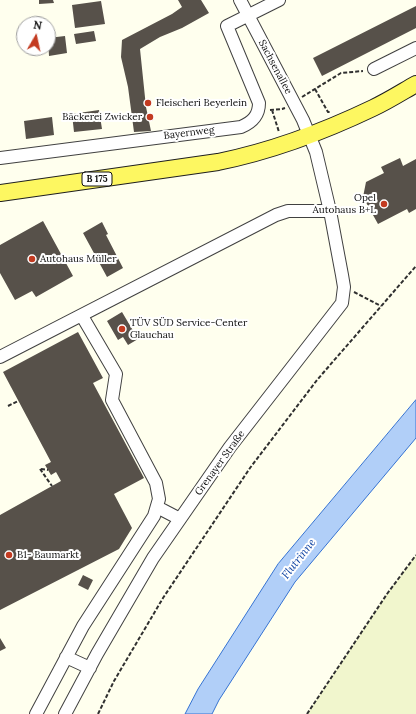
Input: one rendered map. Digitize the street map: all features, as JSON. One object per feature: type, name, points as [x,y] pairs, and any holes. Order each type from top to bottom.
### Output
[{"type":"main road","name":"B 175","points":[[0,193],[218,162],[245,156],[310,135],[341,122],[374,107],[416,84]]},
{"type":"street","name":"Sachsenallee","points":[[240,0],[310,135]]},
{"type":"street","points":[[259,111],[259,103],[227,26],[248,17],[279,0]]},
{"type":"street","points":[[374,69],[416,48]]},
{"type":"street","name":"Bayernweg","points":[[0,158],[241,126],[249,123],[255,118],[259,111]]},
{"type":"street","name":"Grenayer Straße","points":[[65,714],[153,558],[230,447],[342,303],[344,287],[330,211],[318,158],[310,135]]},
{"type":"street","points":[[0,357],[276,215],[288,211],[330,211]]},
{"type":"street","points":[[36,714],[83,626],[154,516],[159,500],[156,483],[112,400],[116,374],[82,316]]},
{"type":"street","points":[[157,507],[180,519]]},
{"type":"street","points":[[66,656],[90,668]]},
{"type":"path","points":[[259,111],[282,109],[341,73],[374,69]]},
{"type":"path","points":[[315,88],[328,112],[337,113],[341,122]]},
{"type":"path","points":[[272,110],[283,144]]},
{"type":"path","points":[[98,714],[114,681],[163,598],[250,468],[316,380],[416,266]]},
{"type":"path","points":[[344,287],[381,306]]},
{"type":"path","points":[[8,406],[18,401]]},
{"type":"path","points":[[48,470],[40,469],[52,486]]},
{"type":"path","points":[[307,714],[387,594],[416,555]]},
{"type":"green space","points":[[416,555],[416,714],[307,714],[387,594]]},
{"type":"water","name":"Flutrinne","points":[[416,400],[416,438],[295,582],[219,700],[212,714],[185,714],[198,689],[278,564]]},
{"type":"building","points":[[39,0],[53,0],[54,3],[39,4]]},
{"type":"building","points":[[178,0],[201,0],[209,13],[182,28],[160,37],[140,49],[146,107],[151,131],[134,132],[128,87],[121,57],[122,40],[172,14],[182,7]]},
{"type":"building","points":[[101,1],[105,24],[75,28],[72,5]]},
{"type":"building","points":[[416,6],[416,28],[322,76],[313,58]]},
{"type":"building","points":[[94,31],[96,41],[76,44],[74,34]]},
{"type":"building","points":[[65,36],[67,53],[56,55],[56,37]]},
{"type":"building","points":[[99,110],[102,129],[74,132],[72,114]]},
{"type":"building","points":[[52,117],[54,135],[26,139],[24,121]]},
{"type":"building","points":[[400,158],[403,166],[416,159],[416,209],[409,213],[407,209],[378,224],[363,197],[366,182],[384,173],[381,167]]},
{"type":"building","name":"Autohaus Müller","points":[[43,221],[73,276],[36,297],[32,291],[15,300],[0,273],[0,245]]},
{"type":"building","points":[[102,222],[108,234],[106,235],[123,268],[107,277],[83,233]]},
{"type":"building","name":"TÜV SÜD Service-Center Glauchau","points":[[122,312],[138,339],[128,345],[123,337],[118,340],[107,321]]},
{"type":"building","points":[[78,332],[103,378],[93,383],[144,478],[114,494],[132,528],[119,549],[0,610],[0,515],[61,481],[56,472],[51,475],[45,465],[51,462],[3,372]]},
{"type":"building","points":[[83,575],[93,580],[88,590],[78,585]]},
{"type":"building","points":[[0,638],[6,648],[0,651]]},
{"type":"place","name":"Fleischeri Beyerlein","points":[[148,103]]},
{"type":"place","name":"Bäckerei Zwicker","points":[[150,117]]},
{"type":"place","name":"Opel Autohaus B+L","points":[[384,204]]},
{"type":"place","name":"Autohaus Müller","points":[[32,259]]},
{"type":"place","name":"TÜV SÜD Service-Center Glauchau","points":[[122,329]]},
{"type":"place","name":"B1- Baumarkt","points":[[9,555]]}]
